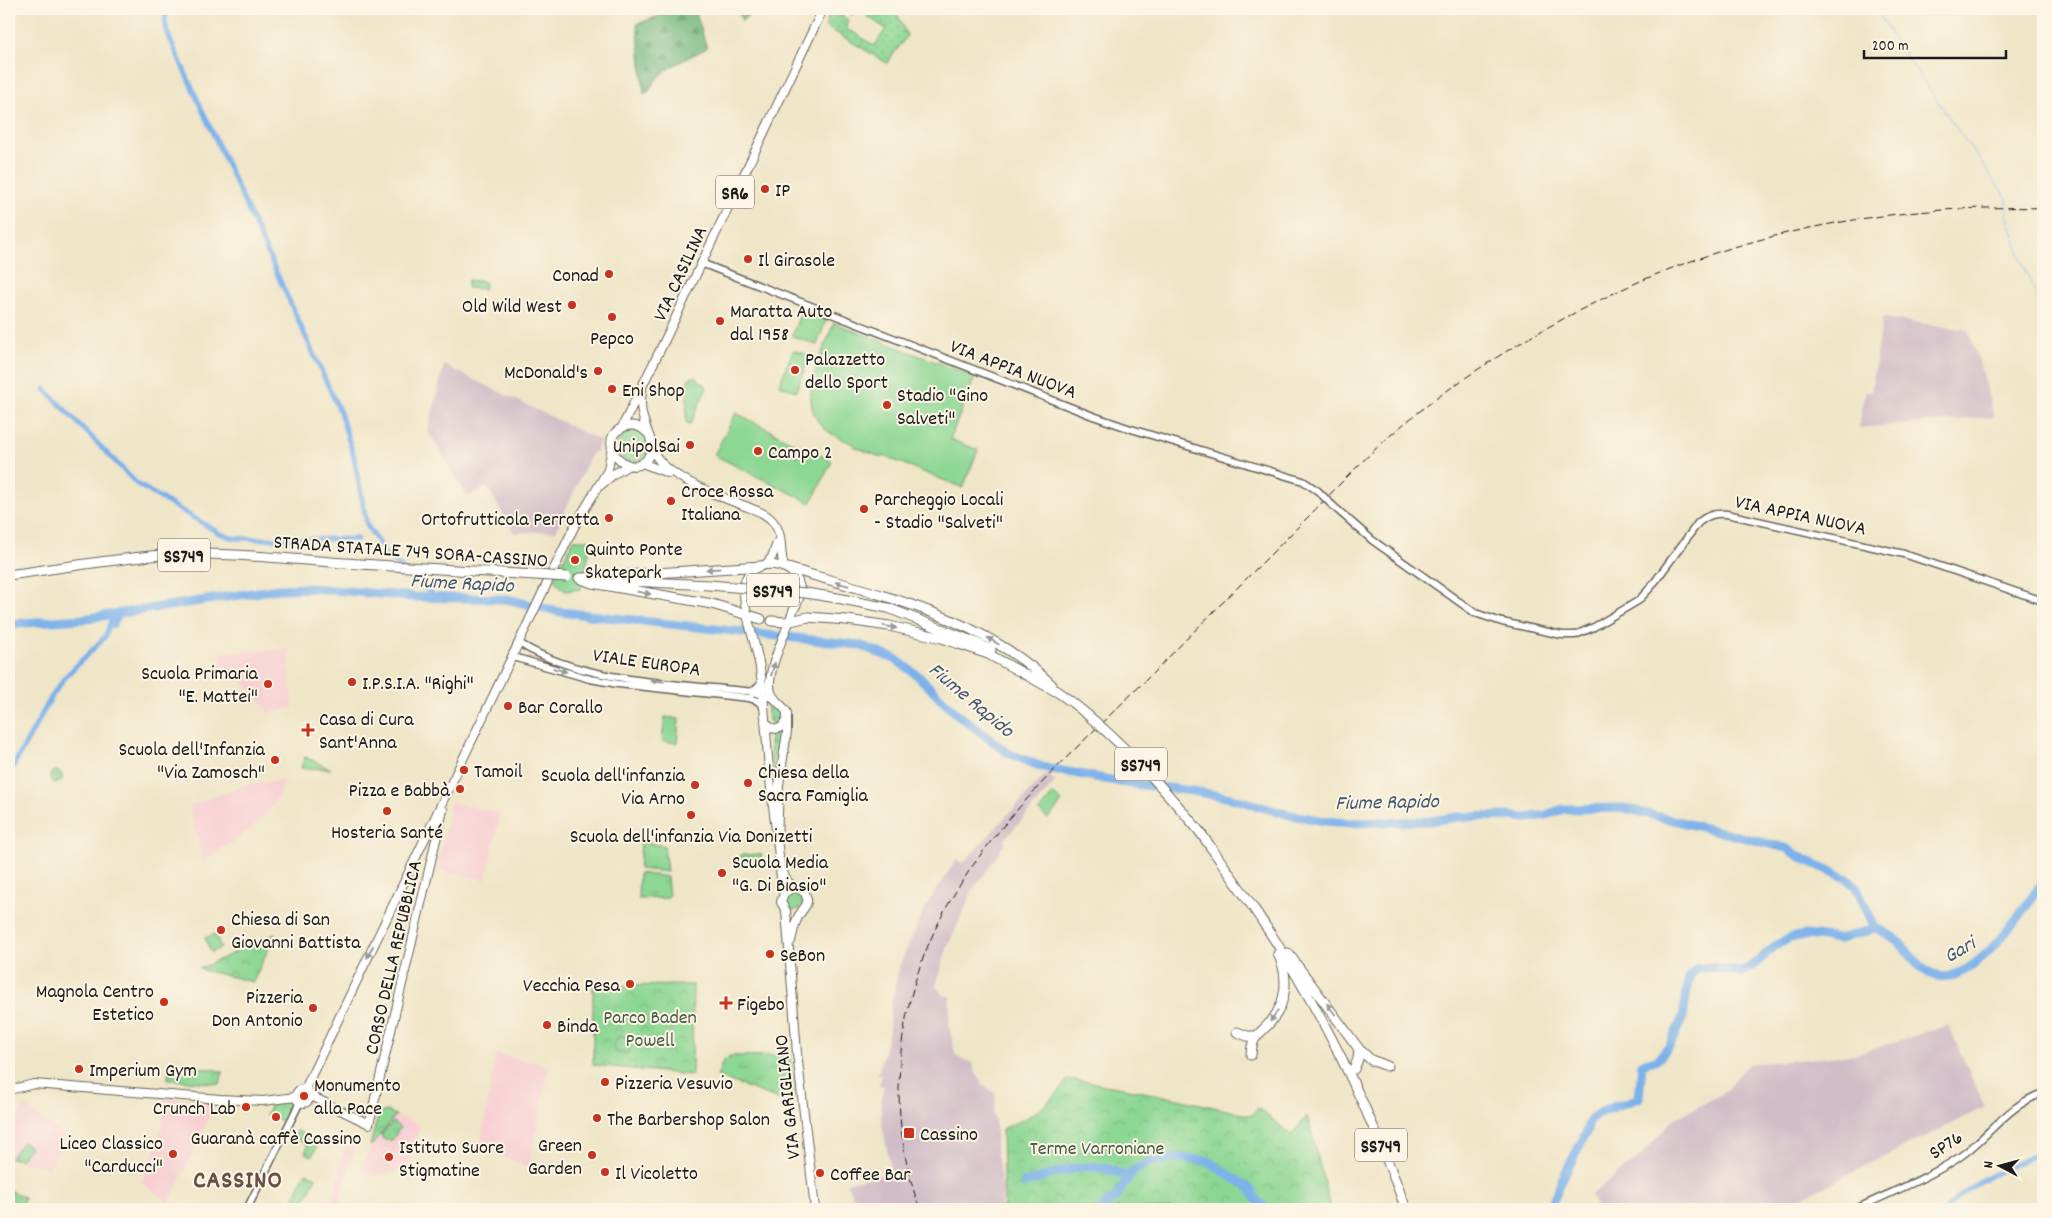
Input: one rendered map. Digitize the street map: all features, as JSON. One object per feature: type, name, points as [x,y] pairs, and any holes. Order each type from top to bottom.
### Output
[{"type":"highway","name":"STRADA STATALE 749 SORA-CASSINO","points":[[9,575],[119,559],[203,554],[709,585],[806,593],[888,608],[977,643],[1019,666],[1073,703],[1106,729],[1144,767],[1200,832],[1253,907],[1298,978],[1352,1081],[1388,1159],[1406,1209]]},
{"type":"highway","points":[[579,578],[764,565]]},
{"type":"highway","points":[[786,567],[906,603],[971,629],[1021,659],[1059,693]]},
{"type":"highway","points":[[579,578],[592,583],[712,604],[734,609],[749,618],[761,618]]},
{"type":"highway","points":[[772,621],[789,624],[808,618],[847,620],[889,626],[942,638],[988,654],[1059,693]]},
{"type":"highway","points":[[1251,1055],[1255,1036],[1272,1021],[1281,1003],[1285,987],[1284,971],[1280,957],[1253,907]]},
{"type":"highway","points":[[1253,907],[1359,1049],[1371,1060],[1388,1066]]},
{"type":"highway","points":[[1237,1032],[1247,1036],[1255,1036]]},
{"type":"highway","points":[[1354,1068],[1358,1059],[1359,1049]]},
{"type":"main road","name":"VIA CASILINA","points":[[435,827],[445,798],[574,527],[608,470],[613,437],[621,429],[642,388],[823,9]]},
{"type":"main road","name":"VIA CASILINA","points":[[642,388],[639,406],[641,418],[656,456],[664,469]]},
{"type":"main road","points":[[621,429],[633,426],[645,430],[649,436]]},
{"type":"main road","points":[[612,446],[615,457],[629,465]]},
{"type":"main road","points":[[642,463],[647,459],[652,447]]},
{"type":"main road","points":[[596,489],[614,474],[629,465],[642,463],[664,469],[718,496],[768,516],[779,531],[781,558],[786,567],[794,574],[800,588],[800,596],[780,648],[770,684],[774,699],[786,709],[786,720],[784,726],[779,729],[768,726],[765,721]]},
{"type":"main road","points":[[664,469],[686,485],[717,500],[765,519],[776,532],[776,550],[764,565],[754,570],[745,582],[744,598],[749,608],[761,618],[772,621],[780,620],[793,611]]},
{"type":"main road","points":[[764,565],[786,567]]},
{"type":"main road","name":"VIA GARIGLIANO","points":[[744,598],[755,646],[762,690],[784,893],[781,902],[786,911],[797,1053],[815,1209]]},
{"type":"main road","points":[[753,692],[762,690]]},
{"type":"main road","name":"VIA GARIGLIANO","points":[[777,841],[779,785],[787,732],[786,720]]},
{"type":"main road","points":[[9,1090],[34,1084],[220,1099],[263,1101],[298,1099],[306,1102],[308,1079],[435,827]]},
{"type":"main road","name":"CORSO DELLA REPUBBLICA","points":[[308,1094],[364,1125],[369,1124],[435,827]]},
{"type":"main road","name":"VIA GARIGLIANO","points":[[780,863],[786,881],[793,888],[802,890],[807,899],[806,908],[800,913],[794,925],[788,950]]},
{"type":"main road","points":[[784,893],[793,888]]},
{"type":"main road","points":[[786,911],[792,914],[800,913]]},
{"type":"main road","points":[[298,1099],[299,1090],[308,1094]]},
{"type":"street","name":"VIA APPIA NUOVA","points":[[701,263],[1094,416],[1302,481],[1318,491],[1372,540],[1475,613],[1495,620],[1562,635],[1575,635],[1594,627],[1638,601],[1651,587],[1698,523],[1716,513],[1904,554],[2043,601]]},
{"type":"street","name":"VIALE EUROPA","points":[[519,643],[532,652],[556,662],[619,677],[753,692]]},
{"type":"street","name":"VIALE EUROPA","points":[[513,657],[618,684],[748,698],[758,701],[764,708]]},
{"type":"street","points":[[762,690],[774,699]]},
{"type":"street","name":"SP76","points":[[1856,1209],[1945,1165],[1965,1153],[2027,1099],[2043,1093]]},
{"type":"street","points":[[247,1209],[298,1099]]},
{"type":"shaded area","points":[[1883,318],[1968,330],[1978,358],[1994,417],[1859,428],[1865,392],[1871,392]]},
{"type":"shaded area","points":[[444,365],[601,441],[595,453],[592,452],[556,531],[514,533],[487,487],[468,497],[428,431]]},
{"type":"shaded area","name":"Scuola Primaria \"E. Mattei\"","points":[[288,649],[293,708],[268,713],[260,700],[240,679],[220,666],[222,653]]},
{"type":"shaded area","points":[[1047,773],[1055,782],[1004,840],[1006,842],[972,892],[948,946],[936,986],[943,995],[950,996],[949,1025],[955,1054],[973,1063],[983,1085],[995,1093],[996,1103],[993,1114],[996,1126],[996,1149],[1003,1191],[1000,1209],[860,1209],[846,1183],[880,1175],[881,1179],[892,1177],[881,1118],[881,1099],[884,1086],[879,1085],[882,1075],[878,1074],[889,1032],[891,1004],[900,964],[925,908],[956,860],[963,863]]},
{"type":"shaded area","points":[[287,780],[273,806],[252,828],[203,861],[189,806],[250,784]]},
{"type":"shaded area","points":[[451,802],[500,813],[486,880],[437,870]]},
{"type":"shaded area","points":[[1948,1025],[1985,1107],[1779,1209],[1597,1209],[1591,1195],[1644,1153],[1672,1120],[1726,1092],[1748,1064],[1854,1055]]},
{"type":"shaded area","points":[[496,1054],[549,1066],[529,1168],[480,1147]]},
{"type":"shaded area","name":"Liceo Classico \"Carducci\"","points":[[166,1098],[216,1102],[169,1203],[141,1182],[157,1145],[163,1124]]},
{"type":"shaded area","points":[[25,1106],[65,1136],[49,1168],[9,1158],[9,1129],[14,1118],[16,1119]]},
{"type":"shaded area","name":"Istituto Suore Stigmatine","points":[[396,1115],[420,1125],[409,1169],[370,1176],[361,1172],[370,1145],[372,1145]]},
{"type":"shaded area","points":[[345,1147],[355,1150],[338,1209],[330,1209],[341,1170],[339,1170]]},
{"type":"green space","points":[[677,9],[695,9],[707,48],[666,71],[653,83],[650,90],[644,94],[637,24]]},
{"type":"green space","points":[[737,9],[748,9],[750,14],[742,21]]},
{"type":"green space","points":[[832,9],[848,20],[846,27],[849,31],[874,46],[886,29],[867,16],[868,14],[856,11],[852,15],[843,9],[895,9],[907,36],[887,63],[825,26]]},
{"type":"green space","points":[[468,280],[485,282],[484,289],[467,288]]},
{"type":"green space","points":[[801,311],[826,320],[817,345],[792,336]]},
{"type":"green space","name":"Stadio \"Gino Salveti\"","points":[[834,323],[975,377],[950,439],[978,450],[963,488],[884,456],[883,458],[853,446],[853,444],[833,435],[823,427],[815,416],[811,404],[811,390],[818,362]]},
{"type":"green space","name":"Palazzetto dello Sport","points":[[793,350],[810,356],[796,391],[779,385]]},
{"type":"green space","points":[[695,376],[707,387],[691,423],[688,424],[686,422],[688,379]]},
{"type":"green space","name":"Campo 2","points":[[736,413],[802,447],[797,457],[803,447],[832,461],[811,503],[714,455]]},
{"type":"green space","points":[[633,430],[645,434],[649,446],[645,458],[633,462],[621,458],[617,446],[621,434]]},
{"type":"green space","name":"Quinto Ponte Skatepark","points":[[573,540],[592,540],[581,589],[565,591],[554,580]]},
{"type":"green space","points":[[767,700],[779,707],[784,714],[785,718],[776,727],[769,721]]},
{"type":"green space","points":[[665,717],[679,719],[677,743],[662,741]]},
{"type":"green space","points":[[769,731],[778,733],[784,731],[777,775],[775,777],[773,776]]},
{"type":"green space","points":[[305,757],[331,769],[301,768]]},
{"type":"green space","points":[[54,771],[58,771],[62,777],[58,783],[54,783],[50,779],[50,775]]},
{"type":"green space","points":[[1053,794],[1062,802],[1048,819],[1039,811]]},
{"type":"green space","points":[[641,841],[664,846],[667,872],[639,869]]},
{"type":"green space","points":[[761,854],[762,865],[740,866],[740,855]]},
{"type":"green space","points":[[639,873],[667,877],[669,896],[666,898],[638,899]]},
{"type":"green space","points":[[794,892],[800,895],[803,901],[800,907],[794,910],[788,907],[785,901],[788,895]]},
{"type":"green space","points":[[215,934],[221,948],[211,952],[205,938]]},
{"type":"green space","points":[[275,934],[253,982],[199,969]]},
{"type":"green space","name":"Parco Baden Powell","points":[[693,985],[692,1075],[593,1065],[593,986]]},
{"type":"green space","points":[[620,1036],[630,1038],[629,1053],[618,1053],[614,1048],[614,1041]]},
{"type":"green space","points":[[790,1055],[795,1097],[789,1103],[717,1076],[723,1061],[730,1056]]},
{"type":"green space","points":[[169,1067],[223,1071],[220,1084],[168,1079]]},
{"type":"green space","name":"Terme Varroniane","points":[[1068,1079],[1160,1095],[1251,1116],[1258,1108],[1292,1135],[1307,1116],[1331,1209],[1001,1209],[1004,1204],[1002,1129],[1040,1110]]},
{"type":"green space","points":[[294,1101],[295,1105],[290,1105],[286,1114],[291,1115],[289,1121],[285,1119],[284,1122],[266,1115],[272,1103]]},
{"type":"green space","points":[[387,1111],[396,1115],[372,1145],[370,1145],[379,1113]]},
{"type":"green space","points":[[393,1122],[400,1128],[392,1140],[385,1140],[382,1138],[382,1134]]},
{"type":"green space","points":[[297,1130],[318,1145],[312,1156],[305,1153],[308,1145],[294,1137]]},
{"type":"green space","points":[[23,1142],[30,1147],[20,1160],[10,1158]]},
{"type":"green space","points":[[306,1172],[316,1177],[301,1209],[291,1204]]},
{"type":"green space","points":[[10,1191],[24,1197],[21,1209],[9,1209]]},
{"type":"waterway","points":[[167,9],[165,20],[170,39],[340,412],[354,457],[367,525],[386,555],[437,598]]},
{"type":"waterway","points":[[1877,9],[1892,37],[2007,199],[2007,214],[2021,260],[2043,311]]},
{"type":"waterway","points":[[45,389],[137,484],[219,533],[233,538],[357,539]]},
{"type":"waterway","name":"Fiume Rapido","points":[[9,624],[82,619],[279,589],[311,588],[414,597],[507,599],[561,612],[859,645],[895,659],[917,675],[957,714],[1008,753],[1042,767],[1126,783],[1193,791],[1231,798],[1290,815],[1351,823],[1429,821],[1458,817],[1509,816],[1526,818],[1546,815],[1563,809],[1624,808],[1786,848],[1804,859],[1846,878],[1856,887],[1875,928]]},
{"type":"waterway","points":[[113,626],[121,614]]},
{"type":"waterway","points":[[9,774],[52,696],[66,676],[105,637],[113,615]]},
{"type":"waterway","name":"Gari","points":[[1875,928],[1895,939],[1919,965],[1931,974],[1947,977],[1963,971],[1979,960],[1995,945],[2010,928],[2043,882]]},
{"type":"waterway","points":[[1551,1209],[1566,1171],[1586,1133],[1590,1120],[1603,1111],[1639,1098],[1642,1064],[1658,1059],[1670,1045],[1683,1017],[1689,978],[1696,969],[1710,967],[1741,972],[1754,965],[1775,946],[1790,938],[1805,935],[1840,939],[1875,928]]},
{"type":"waterway","points":[[1946,1209],[1979,1182],[2043,1151]]},
{"type":"waterway","points":[[1101,1209],[1115,1198],[1133,1171],[1152,1161],[1179,1158],[1208,1161],[1252,1190],[1256,1199],[1267,1209]]},
{"type":"waterway","name":"Gari","points":[[1024,1183],[1083,1167],[1103,1168],[1129,1177]]},
{"type":"railway","points":[[920,1209],[909,1175],[899,1105],[903,1034],[910,999],[921,965],[934,932],[954,894],[1004,825],[1063,761],[1393,433],[1452,387],[1552,325],[1604,298],[1655,275],[1708,255],[1818,226],[1874,217],[1930,211],[2043,208]]},
{"type":"place","name":"IP","points":[[765,189]]},
{"type":"place","name":"Il Girasole","points":[[748,259]]},
{"type":"place","name":"Conad","points":[[609,274]]},
{"type":"place","name":"Old Wild West","points":[[572,305]]},
{"type":"place","name":"Pepco","points":[[612,317]]},
{"type":"place","name":"Maratta Auto dal 1958","points":[[720,321]]},
{"type":"place","name":"Palazzetto dello Sport","points":[[795,370]]},
{"type":"place","name":"McDonald's","points":[[598,371]]},
{"type":"place","name":"Eni Shop","points":[[612,389]]},
{"type":"place","name":"Stadio \"Gino Salveti\"","points":[[887,405]]},
{"type":"place","name":"UnipolSai","points":[[690,445]]},
{"type":"place","name":"Campo 2","points":[[758,451]]},
{"type":"place","name":"Croce Rossa Italiana","points":[[671,501]]},
{"type":"place","name":"Parcheggio Locali - Stadio \"Salveti\"","points":[[864,509]]},
{"type":"place","name":"Ortofrutticola Perrotta","points":[[609,518]]},
{"type":"place","name":"Quinto Ponte Skatepark","points":[[575,560]]},
{"type":"place","name":"I.P.S.I.A. \"Righi\"","points":[[352,682]]},
{"type":"place","name":"Scuola Primaria \"E. Mattei\"","points":[[268,684]]},
{"type":"place","name":"Bar Corallo","points":[[508,706]]},
{"type":"place","name":"Casa di Cura Sant'Anna","points":[[308,730]]},
{"type":"place","name":"Scuola dell'Infanzia \"Via Zamosch\"","points":[[275,760]]},
{"type":"place","name":"Tamoil","points":[[464,770]]},
{"type":"place","name":"Chiesa della Sacra Famiglia","points":[[748,783]]},
{"type":"place","name":"Scuola dell'infanzia Via Arno","points":[[695,785]]},
{"type":"place","name":"Pizza e Babbà","points":[[460,789]]},
{"type":"place","name":"Hosteria Santé","points":[[387,811]]},
{"type":"place","name":"Scuola dell'infanzia Via Donizetti","points":[[691,815]]},
{"type":"place","name":"Scuola Media \"G. Di Biasio\"","points":[[722,873]]},
{"type":"place","name":"Chiesa di San Giovanni Battista","points":[[221,930]]},
{"type":"place","name":"SeBon","points":[[770,954]]},
{"type":"place","name":"Vecchia Pesa","points":[[630,984]]},
{"type":"place","name":"Magnola Centro Estetico","points":[[164,1002]]},
{"type":"place","name":"Figebo","points":[[726,1003]]},
{"type":"place","name":"Pizzeria Don Antonio","points":[[313,1008]]},
{"type":"place","name":"Binda","points":[[547,1025]]},
{"type":"place","name":"Imperium Gym","points":[[79,1069]]},
{"type":"place","name":"Pizzeria Vesuvio","points":[[605,1082]]},
{"type":"place","name":"Monumento alla Pace","points":[[304,1096]]},
{"type":"place","name":"Crunch Lab","points":[[246,1107]]},
{"type":"place","name":"Guaranà caffè Cassino","points":[[276,1117]]},
{"type":"place","name":"The Barbershop Salon","points":[[597,1118]]},
{"type":"place","name":"Cassino","points":[[909,1133]]},
{"type":"place","name":"Liceo Classico \"Carducci\"","points":[[173,1154]]},
{"type":"place","name":"Green Garden","points":[[592,1155]]},
{"type":"place","name":"Istituto Suore Stigmatine","points":[[389,1157]]},
{"type":"place","name":"Il Vicoletto","points":[[605,1172]]},
{"type":"place","name":"Coffee Bar","points":[[820,1173]]},
{"type":"district","name":"CASSINO","points":[[238,1178]]}]
